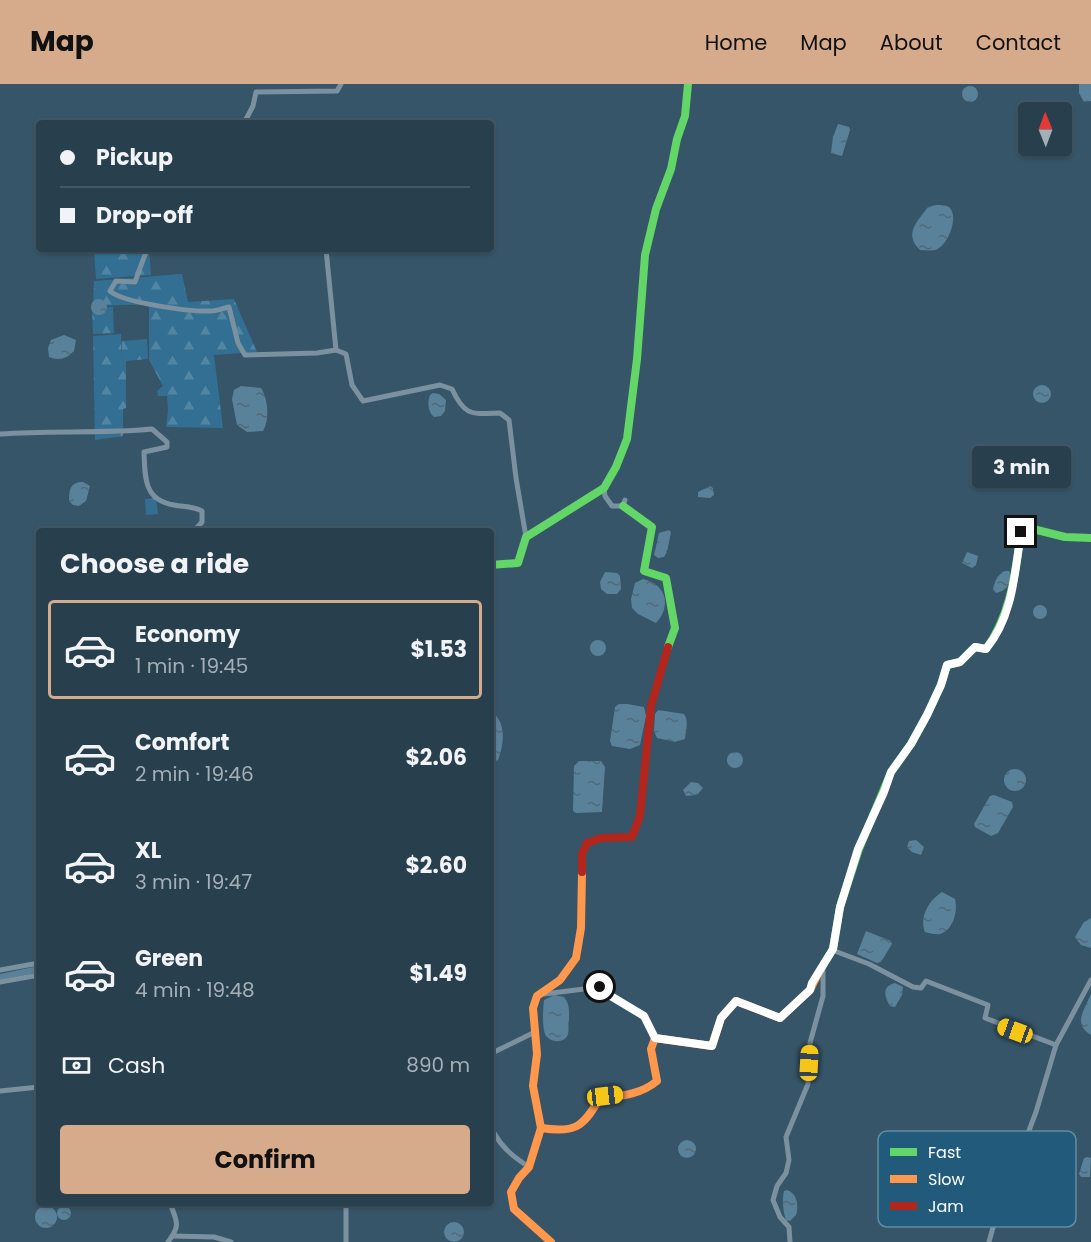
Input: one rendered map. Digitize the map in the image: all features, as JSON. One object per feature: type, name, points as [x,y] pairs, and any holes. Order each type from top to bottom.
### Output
[{"type":"street","points":[[246,120],[253,106],[256,93],[337,91],[341,84]]},
{"type":"street","points":[[526,537],[604,488],[616,467],[627,439],[637,359],[645,255],[656,209],[671,169],[677,139],[685,116],[688,84]]},
{"type":"street","points":[[146,252],[135,282],[116,281],[110,291],[116,296],[147,304],[211,311],[229,307],[238,343],[245,355],[317,353],[336,350],[346,354],[352,385],[363,401],[440,385],[452,389],[460,406],[474,414],[500,413],[509,420],[526,537],[518,563],[494,565]]},
{"type":"street","points":[[326,252],[336,350]]},
{"type":"street","points":[[0,434],[73,431],[100,433],[152,429],[167,442],[167,447],[144,452],[149,490],[154,498],[162,503],[191,506],[202,511],[202,522],[197,528]]},
{"type":"street","points":[[543,994],[576,960],[581,920],[582,853],[587,842],[596,839],[632,837],[640,816],[651,706],[675,628],[666,578],[644,571],[652,526],[624,503],[612,506],[605,496],[604,488]]},
{"type":"street","points":[[655,1038],[712,1046],[721,1018],[736,1001],[780,1018],[810,990],[832,950],[845,885],[891,772],[911,744],[927,715],[941,685],[947,665],[960,662],[975,647],[986,649],[992,642],[1011,595],[1021,532],[1033,529],[1065,537],[1091,538]]},
{"type":"street","points":[[832,950],[869,964],[913,987],[921,988],[926,981],[988,1005],[985,1018],[1056,1045]]},
{"type":"street","points":[[790,1242],[789,1227],[780,1217],[773,1200],[777,1186],[786,1173],[789,1160],[786,1137],[808,1084],[810,1043],[823,996],[823,963]]},
{"type":"street","points":[[0,970],[36,964]]},
{"type":"street","points":[[0,982],[36,976]]},
{"type":"street","points":[[1029,1131],[1056,1045],[1091,980]]},
{"type":"street","points":[[541,1128],[557,1131],[583,1125],[599,1099],[647,1089],[657,1082],[651,1049],[655,1038],[644,1016],[604,992],[600,987],[543,994],[537,996],[533,1008],[537,1054],[533,1086],[541,1128],[529,1167],[519,1178],[512,1192],[514,1209],[551,1242]]},
{"type":"street","points":[[494,1052],[535,1032]]},
{"type":"street","points":[[0,1091],[36,1087]]},
{"type":"street","points":[[494,1133],[510,1155],[529,1167]]},
{"type":"street","points":[[168,1242],[178,1227],[171,1206]]},
{"type":"street","points":[[346,1206],[346,1242]]},
{"type":"street","points":[[989,1242],[993,1227]]},
{"type":"street","points":[[172,1236],[214,1237],[231,1242]]},
{"type":"green space","points":[[94,252],[149,252],[151,275],[96,279]]},
{"type":"green space","points":[[182,274],[188,302],[234,299],[257,352],[214,355],[223,428],[166,427],[167,396],[158,396],[157,391],[163,386],[149,360],[149,305],[155,304],[93,306],[94,281]]},
{"type":"green space","points":[[113,307],[114,333],[93,334],[92,308]]},
{"type":"green space","points":[[121,334],[122,361],[122,341],[147,339],[148,359],[126,361],[126,408],[123,409],[123,436],[95,440],[93,336]]},
{"type":"green space","points":[[156,498],[158,514],[146,515],[145,499]]},
{"type":"water","points":[[1079,84],[1091,84],[1091,101],[1084,102],[1079,93]]},
{"type":"water","points":[[970,86],[976,88],[978,94],[976,100],[970,102],[964,100],[962,94],[964,88]]},
{"type":"water","points":[[838,124],[849,127],[850,130],[842,156],[831,153],[833,137]]},
{"type":"water","points":[[936,205],[950,208],[953,219],[950,232],[944,244],[939,248],[920,250],[913,239],[914,228],[928,207]]},
{"type":"water","points":[[99,299],[107,307],[99,315],[91,307]]},
{"type":"water","points":[[64,335],[76,340],[74,351],[63,358],[49,357],[48,348],[51,340]]},
{"type":"water","points":[[1042,385],[1048,388],[1051,394],[1048,400],[1042,403],[1036,400],[1033,394],[1036,388]]},
{"type":"water","points":[[241,386],[261,388],[267,403],[263,431],[247,432],[237,425],[232,399],[234,390]]},
{"type":"water","points":[[433,393],[439,394],[446,400],[445,411],[441,416],[434,417],[429,410],[429,398]]},
{"type":"water","points":[[1015,457],[1024,457],[1023,468],[1019,472],[1010,468]]},
{"type":"water","points":[[83,482],[90,486],[86,501],[79,506],[73,505],[69,501],[71,487],[75,483]]},
{"type":"water","points":[[710,486],[713,488],[714,495],[710,498],[698,497],[698,492]]},
{"type":"water","points":[[669,530],[671,532],[667,552],[664,557],[658,558],[654,555],[659,533]]},
{"type":"water","points":[[967,552],[978,556],[976,565],[972,568],[962,563]]},
{"type":"water","points":[[1005,571],[1009,571],[1011,580],[1004,589],[996,593],[993,589],[996,581]]},
{"type":"water","points":[[605,572],[617,573],[620,576],[621,589],[617,594],[607,594],[601,589],[600,582]]},
{"type":"water","points":[[643,579],[657,586],[664,596],[664,610],[656,623],[638,614],[632,608],[631,599],[635,583]]},
{"type":"water","points":[[1037,605],[1043,605],[1047,612],[1043,619],[1037,619],[1033,615],[1033,609]]},
{"type":"water","points":[[598,640],[606,648],[598,656],[590,648]]},
{"type":"water","points":[[619,704],[644,707],[646,716],[640,745],[630,749],[612,746],[610,741],[615,707]]},
{"type":"water","points":[[658,710],[684,714],[687,723],[685,739],[675,742],[657,738],[654,731],[655,714]]},
{"type":"water","points":[[494,714],[500,721],[503,734],[498,760],[494,762]]},
{"type":"water","points":[[735,752],[741,754],[743,760],[741,766],[735,768],[729,766],[727,760],[729,754]]},
{"type":"water","points":[[579,761],[601,761],[605,767],[602,812],[576,813],[573,811],[574,766]]},
{"type":"water","points":[[1011,769],[1019,769],[1026,776],[1026,784],[1019,791],[1011,791],[1004,784],[1004,776]]},
{"type":"water","points":[[691,782],[698,783],[703,788],[697,795],[686,796],[683,790]]},
{"type":"water","points":[[994,795],[1012,802],[1013,807],[998,833],[991,836],[975,827],[974,824],[990,796]]},
{"type":"water","points":[[916,840],[924,847],[921,855],[912,852],[907,847],[909,841]]},
{"type":"water","points":[[942,892],[955,899],[956,909],[952,924],[940,934],[925,932],[923,921],[926,909]]},
{"type":"water","points":[[1091,918],[1091,948],[1081,945],[1075,937],[1084,922]]},
{"type":"water","points":[[866,931],[891,941],[892,944],[881,962],[877,963],[857,954]]},
{"type":"water","points":[[895,983],[903,987],[902,995],[895,1007],[890,1006],[885,992],[888,986]]},
{"type":"water","points":[[1091,994],[1091,1035],[1085,1031],[1081,1021]]},
{"type":"water","points":[[554,995],[564,997],[569,1008],[568,1034],[560,1041],[553,1041],[547,1037],[543,1026],[544,1000]]},
{"type":"water","points":[[687,1140],[693,1143],[696,1149],[693,1155],[687,1158],[681,1155],[678,1149],[681,1143]]},
{"type":"water","points":[[1084,1158],[1091,1158],[1090,1177],[1081,1177],[1079,1174]]},
{"type":"water","points":[[787,1190],[793,1194],[797,1204],[796,1215],[790,1221],[786,1220],[783,1206],[784,1191]]},
{"type":"water","points":[[46,1206],[54,1209],[57,1217],[54,1225],[46,1228],[38,1225],[35,1217],[38,1209]]},
{"type":"water","points":[[61,1206],[67,1206],[71,1213],[67,1220],[61,1220],[57,1216],[57,1210]]},
{"type":"water","points":[[454,1222],[461,1225],[464,1232],[461,1239],[454,1242],[447,1239],[444,1232],[447,1225]]},
{"type":"waterway","points":[[0,977],[36,970]]},
{"type":"traffic: fast","points":[[494,565],[518,563],[526,537],[604,488],[616,467],[627,439],[637,359],[645,255],[656,209],[671,169],[677,139],[685,116],[688,84]]},
{"type":"traffic: fast","points":[[623,506],[652,527],[644,571],[666,578],[675,628],[668,647]]},
{"type":"traffic: fast","points":[[819,972],[833,949],[840,907],[859,849],[891,772],[911,744],[927,715],[941,685],[947,665],[960,662],[975,647],[986,649],[1001,622],[1011,593],[1021,532],[1033,529],[1065,537],[1091,538]]},
{"type":"traffic: slow","points":[[551,1242],[514,1209],[511,1192],[529,1167],[541,1128],[533,1086],[537,1054],[533,1008],[537,996],[560,980],[576,958],[581,928],[582,872]]},
{"type":"traffic: slow","points":[[541,1128],[570,1129],[588,1116],[599,1099],[637,1092],[657,1081],[651,1049],[655,1038],[712,1046],[721,1018],[736,1001],[780,1018],[810,990],[819,972]]},
{"type":"traffic: jam","points":[[582,872],[582,854],[587,843],[601,838],[632,837],[640,816],[651,706],[668,647]]},
{"type":"route","points":[[600,987],[604,992],[644,1016],[655,1038],[712,1046],[721,1018],[736,1001],[780,1018],[810,990],[823,963],[833,949],[845,885],[891,772],[911,744],[927,715],[941,685],[947,665],[960,662],[975,647],[986,649],[999,628],[1011,595],[1021,532]]}]
